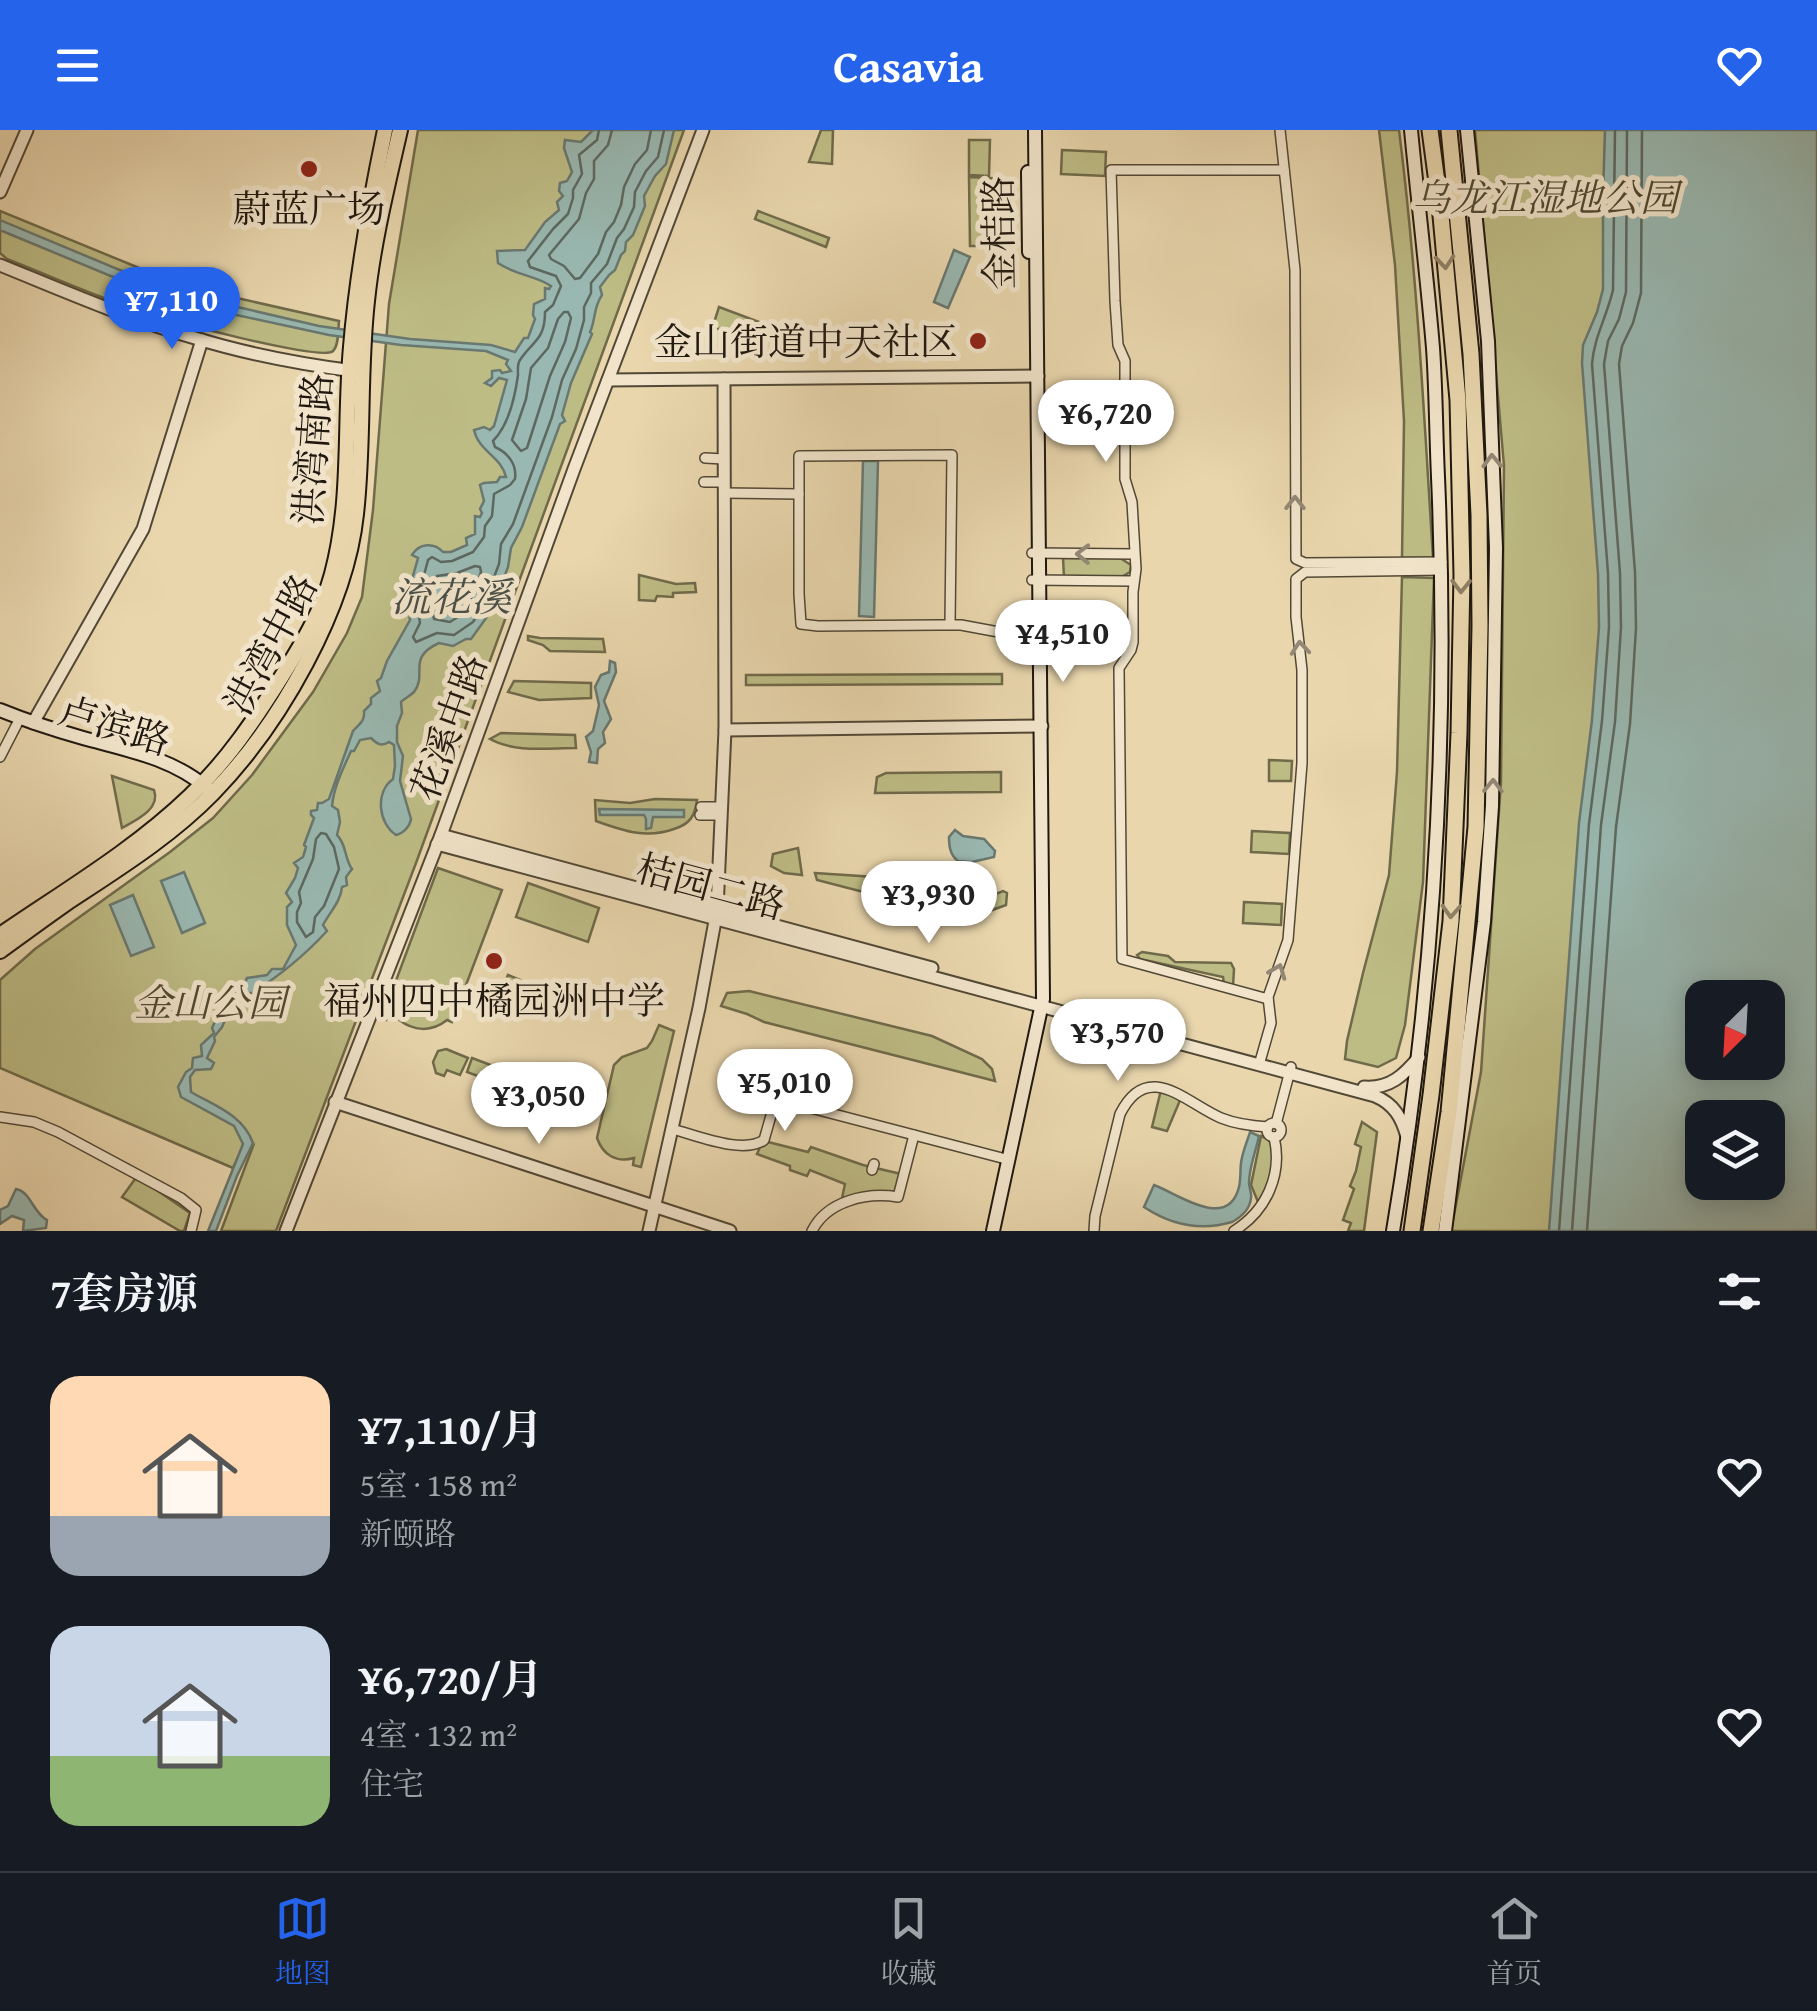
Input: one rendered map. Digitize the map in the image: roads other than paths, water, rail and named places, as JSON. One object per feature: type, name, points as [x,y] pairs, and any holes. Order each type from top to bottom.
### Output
[{"type":"highway","points":[[1412,1231],[1451,921],[1462,595],[1458,400],[1430,130]]},
{"type":"highway","points":[[1431,1231],[1449,1112],[1476,827],[1480,644],[1472,354],[1449,130]]},
{"type":"main road","name":"洪湾南路","points":[[0,935],[204,792],[304,640],[328,587],[342,520],[356,371],[361,257],[384,130]]},
{"type":"main road","points":[[356,371],[379,222],[400,130]]},
{"type":"main road","name":"金桔路","points":[[989,1231],[1038,1001],[1034,376],[1027,130]]},
{"type":"main road","points":[[1034,376],[1035,130]]},
{"type":"main road","points":[[1394,1231],[1419,1057],[1438,840],[1442,702],[1442,566],[1433,352],[1412,130]]},
{"type":"main road","points":[[1444,1231],[1484,922],[1492,806],[1496,548],[1488,341],[1467,130]]},
{"type":"main road","points":[[0,714],[169,763],[186,771],[204,792],[143,852],[0,951]]},
{"type":"main road","name":"卢滨路","points":[[0,714],[50,736],[173,773],[204,792]]},
{"type":"main road","points":[[989,1231],[1038,1001]]},
{"type":"street","points":[[0,192],[27,130]]},
{"type":"street","name":"花溪中路","points":[[286,1231],[439,839],[702,130]]},
{"type":"street","points":[[1280,130],[1296,270],[1296,559],[1305,563],[1442,566]]},
{"type":"street","points":[[1268,999],[1122,959],[1119,668],[1134,642],[1136,568],[1132,502],[1125,479],[1125,361],[1119,350],[1117,330],[1111,170],[1284,170]]},
{"type":"street","points":[[0,264],[118,312],[202,340],[271,357],[356,371]]},
{"type":"street","points":[[32,723],[144,529],[202,340]]},
{"type":"street","points":[[608,380],[1034,376]]},
{"type":"street","points":[[649,1231],[716,915],[725,730],[724,379]]},
{"type":"street","points":[[950,624],[952,455],[799,456],[801,624],[950,624],[1004,633],[1037,633]]},
{"type":"street","points":[[705,458],[724,459]]},
{"type":"street","points":[[704,482],[724,488],[799,494]]},
{"type":"street","points":[[1036,553],[1134,554]]},
{"type":"street","points":[[1260,1062],[1271,1023],[1268,999],[1288,940],[1302,763],[1302,670],[1296,580],[1305,572],[1442,566]]},
{"type":"street","points":[[1036,580],[1133,581]]},
{"type":"street","points":[[0,756],[17,724]]},
{"type":"street","points":[[725,730],[1037,726]]},
{"type":"street","points":[[700,811],[722,812]]},
{"type":"street","name":"桔园二路","points":[[439,839],[1356,1085],[1375,1088],[1398,1079],[1419,1057]]},
{"type":"street","points":[[1234,1231],[1256,1214],[1272,1187],[1276,1166],[1274,1137],[1268,1135],[1290,1070]]},
{"type":"street","name":"桔园二路","points":[[1290,1070],[1382,1099],[1398,1115],[1409,1141]]},
{"type":"street","points":[[1094,1231],[1120,1114],[1142,1089],[1174,1092],[1227,1120],[1272,1125]]},
{"type":"street","points":[[672,1129],[755,1146],[764,1140],[774,1105],[784,1101],[1002,1158]]},
{"type":"street","points":[[335,1102],[730,1231]]},
{"type":"street","points":[[0,1117],[46,1127],[182,1198],[196,1210],[191,1231]]},
{"type":"street","points":[[812,1231],[826,1214],[846,1201],[898,1198],[914,1135]]},
{"type":"water","name":"流花溪","points":[[593,130],[674,130],[666,164],[644,196],[645,206],[633,235],[626,242],[615,270],[600,287],[602,295],[592,334],[562,415],[565,421],[560,424],[511,548],[492,610],[471,639],[453,646],[439,643],[423,654],[418,685],[401,702],[397,742],[403,756],[400,781],[409,824],[396,835],[382,815],[383,792],[393,779],[394,745],[379,744],[371,738],[360,740],[351,751],[333,799],[340,822],[337,835],[352,869],[323,925],[327,931],[300,957],[263,986],[247,993],[245,998],[236,995],[214,1037],[207,1058],[214,1063],[211,1069],[195,1070],[190,1077],[191,1092],[235,1118],[253,1143],[216,1231],[208,1231],[243,1144],[234,1126],[181,1097],[178,1087],[192,1068],[193,1058],[202,1056],[201,1045],[214,1033],[212,1028],[224,997],[244,985],[247,978],[283,969],[296,945],[287,925],[287,907],[292,902],[286,893],[298,868],[294,863],[303,857],[314,818],[311,811],[329,799],[353,731],[363,720],[371,698],[380,691],[377,681],[410,620],[404,604],[407,582],[411,583],[418,558],[412,555],[427,545],[451,552],[467,545],[466,538],[475,534],[475,516],[482,513],[480,485],[506,477],[474,430],[490,430],[494,426],[507,380],[499,378],[491,386],[485,383],[492,378],[492,371],[511,371],[508,360],[486,351],[329,335],[200,307],[142,289],[0,230],[0,220],[146,281],[203,299],[319,326],[491,345],[515,352],[528,338],[535,319],[534,304],[545,299],[545,288],[551,286],[498,263],[497,251],[525,250],[559,210],[557,202],[563,196],[560,183],[567,181],[572,172],[565,140],[581,142]]},
{"type":"water","points":[[1605,130],[1817,130],[1817,1231],[1549,1231],[1579,823],[1599,627],[1583,345],[1603,289]]},
{"type":"water","points":[[954,250],[970,257],[948,308],[934,302]]},
{"type":"water","points":[[863,461],[878,461],[874,617],[859,616]]},
{"type":"water","points":[[610,661],[615,663],[616,672],[604,701],[611,719],[603,732],[605,743],[598,749],[597,763],[589,762],[591,752],[586,737],[593,731],[599,705],[595,687],[601,675],[609,672]]},
{"type":"water","points":[[599,809],[684,810],[684,817],[653,817],[651,828],[646,829],[644,815],[600,815]]},
{"type":"water","points":[[955,830],[963,836],[984,839],[995,851],[994,857],[958,861],[949,844]]},
{"type":"water","points":[[184,872],[205,923],[182,933],[161,881]]},
{"type":"water","points":[[133,895],[154,947],[131,956],[110,905]]},
{"type":"water","points":[[1250,1132],[1259,1136],[1249,1177],[1251,1198],[1239,1218],[1220,1225],[1198,1226],[1176,1222],[1144,1207],[1154,1185],[1189,1202],[1225,1207],[1239,1187]]},
{"type":"water","points":[[16,1189],[47,1220],[46,1228],[23,1231],[24,1220],[12,1216],[0,1224],[0,1210],[8,1206]]},
{"type":"place","name":"蔚蓝广场","points":[[309,169]]},
{"type":"place","name":"金山街道中天社区","points":[[978,341]]},
{"type":"place","name":"福州四中橘园洲中学","points":[[494,961]]},
{"type":"park label","name":"乌龙江湿地公园","points":[[1545,197]]},
{"type":"park label","name":"金山公园","points":[[210,1002]]}]
